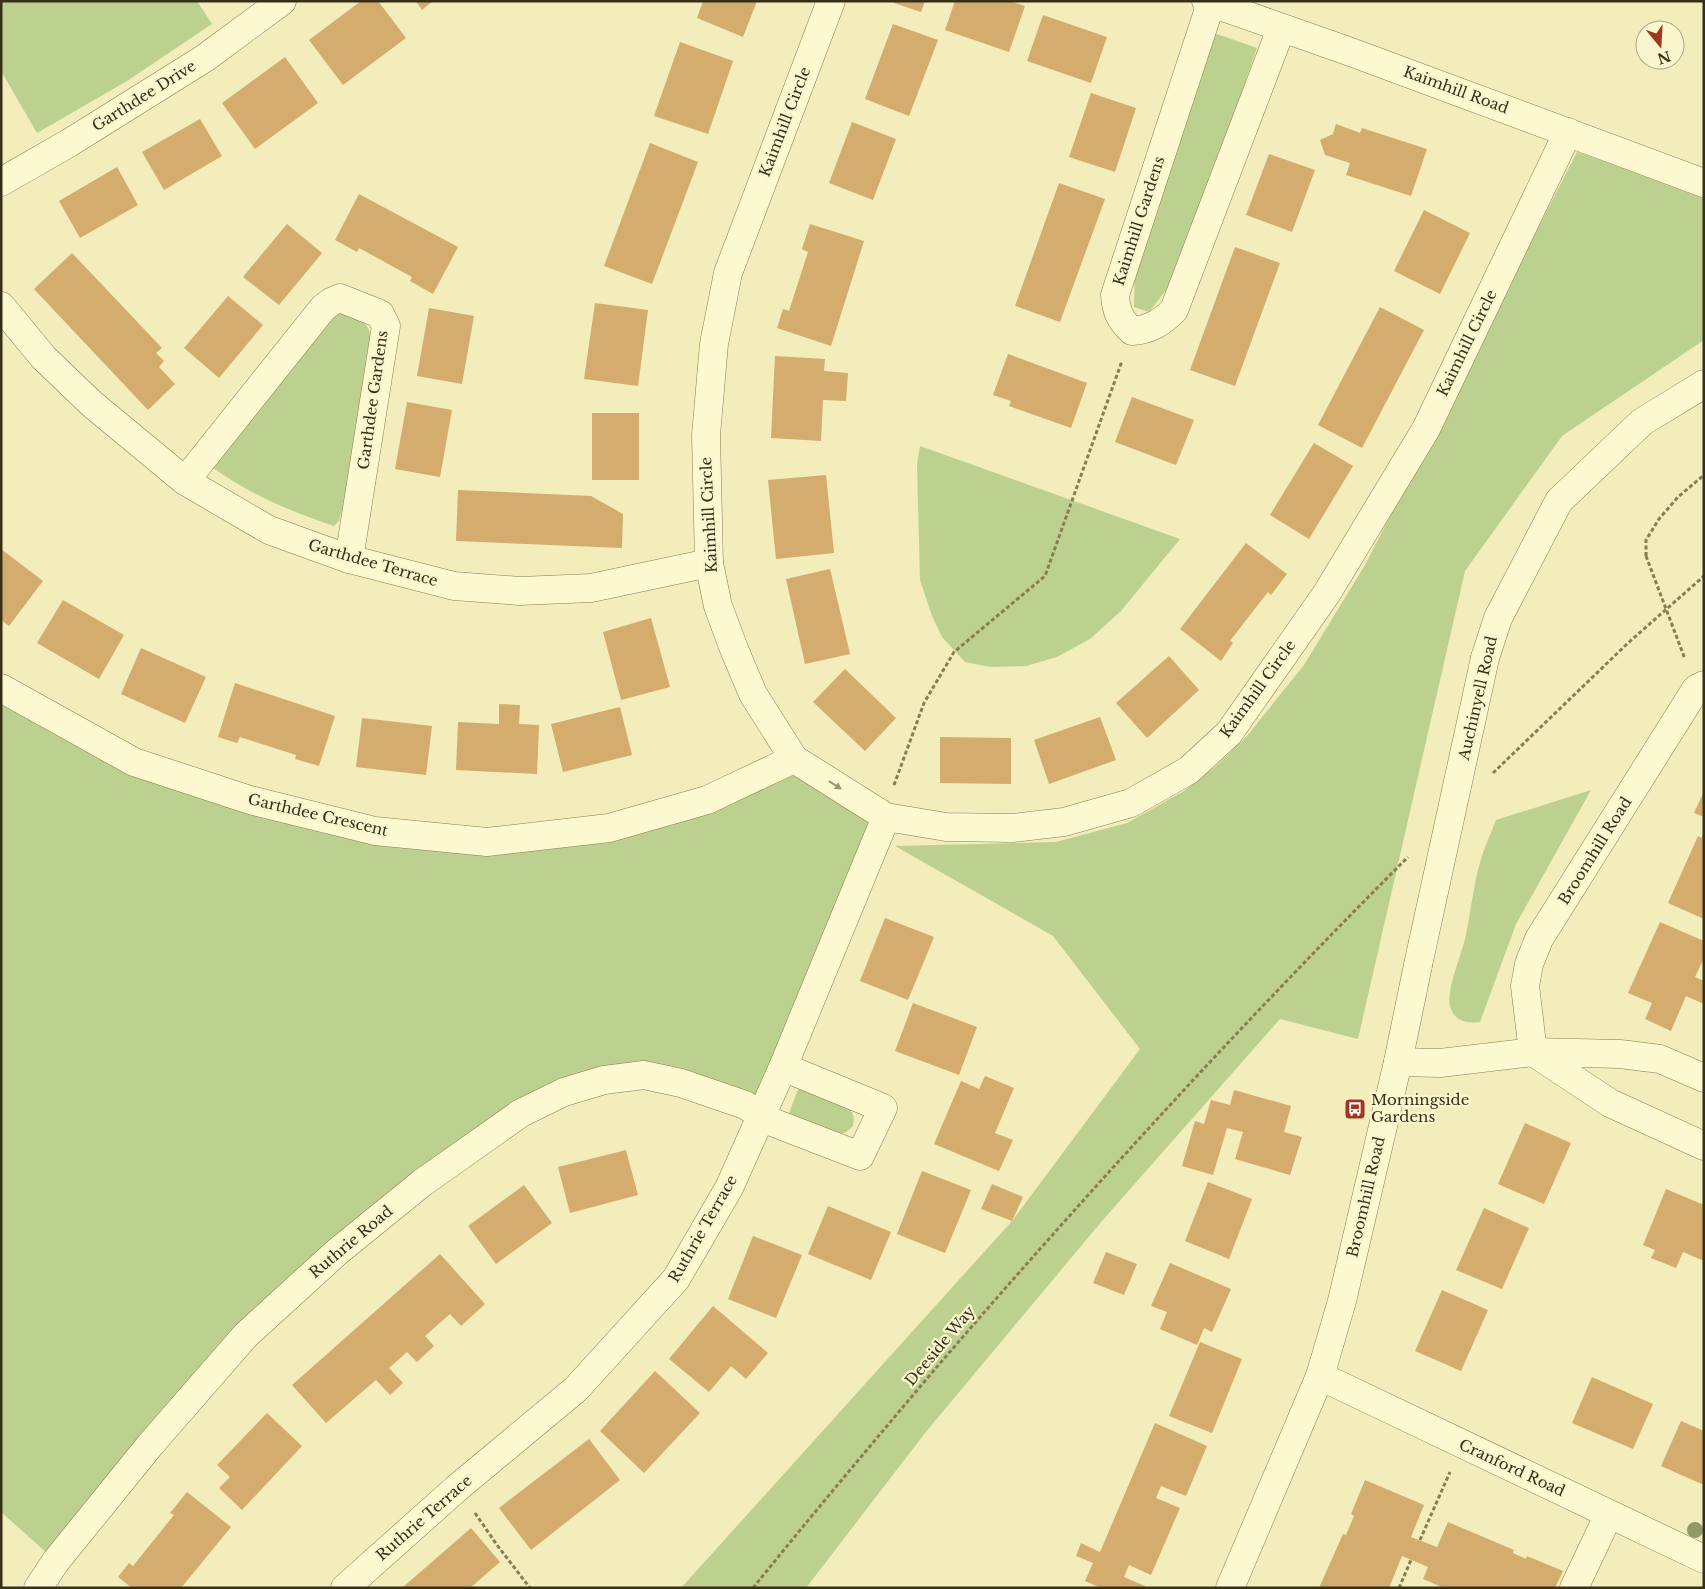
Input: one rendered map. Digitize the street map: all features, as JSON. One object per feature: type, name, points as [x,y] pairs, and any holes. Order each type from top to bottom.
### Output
[{"type":"street","name":"Garthdee Drive","points":[[1,182],[69,143],[205,58],[282,1]]},
{"type":"street","name":"Kaimhill Circle","points":[[831,1],[728,273],[714,344],[706,435],[709,563],[718,606],[753,694],[794,759],[886,818],[946,827],[1012,828],[1064,822],[1131,803],[1189,770],[1229,734],[1327,593],[1426,429],[1568,132]]},
{"type":"street","name":"Kaimhill Road","points":[[1209,2],[1281,29],[1348,51],[1704,183]]},
{"type":"street","name":"Kaimhill Gardens","points":[[1132,331],[1117,314],[1115,295],[1209,2]]},
{"type":"street","points":[[1132,331],[1143,331],[1151,328],[1164,320],[1174,310],[1281,29]]},
{"type":"street","name":"Garthdee Gardens","points":[[185,482],[323,308],[340,298],[380,314],[386,326],[349,559]]},
{"type":"street","name":"Garthdee Terrace","points":[[1,306],[44,358],[92,404],[185,482],[269,530],[349,559],[454,586],[520,591],[591,588],[709,563]]},
{"type":"street","name":"Auchinyell Road","points":[[1398,1062],[1485,658],[1498,618],[1559,501],[1642,422],[1704,384]]},
{"type":"street","name":"Broomhill Road","points":[[1533,1052],[1525,986],[1529,964],[1539,939],[1700,687]]},
{"type":"street","name":"Garthdee Crescent","points":[[1,688],[134,762],[250,800],[375,831],[487,842],[609,828],[707,800],[794,759]]},
{"type":"street","name":"Ruthrie Terrace","points":[[344,1588],[457,1488],[576,1389],[676,1279],[729,1188],[783,1067],[886,818]]},
{"type":"street","points":[[1533,1052],[1610,1103],[1704,1146]]},
{"type":"street","points":[[1398,1062],[1440,1063],[1533,1052],[1620,1054],[1660,1059],[1704,1078]]},
{"type":"street","name":"Broomhill Road","points":[[1230,1588],[1320,1376],[1342,1301],[1398,1062]]},
{"type":"street","name":"Ruthrie Road","points":[[38,1588],[56,1561],[150,1445],[246,1336],[337,1252],[422,1183],[521,1113],[564,1092],[604,1080],[644,1075],[681,1083],[745,1105],[772,1122],[860,1156],[883,1108],[783,1067]]},
{"type":"street","name":"Cranford Road","points":[[1320,1376],[1704,1559]]},
{"type":"street","points":[[1574,1588],[1609,1514]]},
{"type":"path","points":[[886,818],[892,791],[924,703],[954,652],[1045,576],[1132,331]]},
{"type":"path","points":[[1684,660],[1646,556],[1646,540],[1659,519],[1678,497],[1704,475]]},
{"type":"path","name":"Deeside Way","points":[[753,1588],[847,1473],[1009,1282],[1151,1126]]},
{"type":"path","points":[[1420,1540],[1462,1444]]},
{"type":"path","points":[[457,1488],[530,1588]]},
{"type":"path","points":[[1399,1588],[1411,1560]]},
{"type":"green space","points":[[1,1],[197,1],[212,24],[127,81],[37,133],[1,71]]},
{"type":"green space","points":[[1214,33],[1257,48],[1178,275],[1149,312],[1134,307],[1135,260]]},
{"type":"green space","points":[[1577,152],[1704,196],[1704,340],[1562,436],[1465,571],[1358,1039],[1280,1019],[1102,1221],[925,1433],[806,1588],[681,1588],[1012,1221],[1140,1049],[1053,936],[895,846],[1056,842],[1127,823],[1184,791],[1216,766],[1247,736],[1304,665],[1365,565]]},
{"type":"green space","points":[[342,313],[360,320],[366,325],[371,341],[363,414],[343,507],[339,521],[334,526],[271,502],[213,468],[215,454],[334,315]]},
{"type":"green space","points":[[920,446],[1180,539],[1121,611],[1090,639],[1057,657],[1026,666],[990,667],[965,662],[942,637],[932,616],[920,580],[917,465]]},
{"type":"green space","points":[[1,688],[134,762],[375,831],[609,828],[794,759],[886,817],[761,1115],[681,1083],[564,1092],[337,1252],[56,1561],[1,1512]]},
{"type":"green space","points":[[1591,790],[1516,924],[1480,1022],[1466,1022],[1458,1018],[1450,1006],[1450,992],[1465,939],[1478,869],[1496,820]]},
{"type":"green space","points":[[799,1087],[851,1110],[854,1118],[853,1126],[846,1132],[838,1135],[788,1116]]},
{"type":"building","points":[[361,1],[378,1],[406,38],[343,85],[309,40]]},
{"type":"building","points":[[416,1],[433,1],[422,10]]},
{"type":"building","points":[[703,1],[757,1],[743,37],[697,18]]},
{"type":"building","points":[[894,1],[925,1],[921,12],[894,3]]},
{"type":"building","points":[[955,1],[1010,1],[1025,6],[1009,52],[945,30]]},
{"type":"building","points":[[1043,15],[1107,37],[1091,83],[1027,61]]},
{"type":"building","points":[[893,24],[938,40],[909,116],[865,99]]},
{"type":"building","points":[[680,42],[733,61],[708,134],[654,116]]},
{"type":"building","points":[[285,57],[318,103],[255,149],[222,103]]},
{"type":"building","points":[[1091,93],[1136,108],[1115,172],[1069,157]]},
{"type":"building","points":[[200,119],[222,156],[164,190],[142,152]]},
{"type":"building","points":[[852,122],[896,139],[873,200],[829,183]]},
{"type":"building","points":[[1336,124],[1360,133],[1362,128],[1427,149],[1411,196],[1346,175],[1350,163],[1325,155],[1320,140],[1333,134]]},
{"type":"building","points":[[650,143],[698,162],[652,284],[604,266]]},
{"type":"building","points":[[1269,154],[1315,170],[1292,232],[1246,215]]},
{"type":"building","points":[[117,167],[138,205],[80,238],[59,201]]},
{"type":"building","points":[[1059,183],[1105,199],[1060,322],[1015,306]]},
{"type":"building","points":[[359,194],[458,247],[433,294],[410,281],[412,277],[359,248],[357,252],[335,240]]},
{"type":"building","points":[[1424,210],[1470,233],[1440,294],[1394,271]]},
{"type":"building","points":[[287,224],[322,253],[279,305],[243,277]]},
{"type":"building","points":[[810,224],[864,241],[831,346],[777,328],[783,309],[789,311],[808,252],[802,249]]},
{"type":"building","points":[[1235,247],[1280,263],[1235,386],[1190,370]]},
{"type":"building","points":[[72,253],[162,348],[156,353],[164,361],[159,367],[175,384],[148,410],[34,289]]},
{"type":"building","points":[[228,296],[263,325],[219,378],[184,348]]},
{"type":"building","points":[[595,303],[648,310],[638,386],[584,379]]},
{"type":"building","points":[[1380,307],[1424,330],[1362,448],[1318,425]]},
{"type":"building","points":[[429,308],[474,316],[462,384],[417,376]]},
{"type":"building","points":[[1008,354],[1087,383],[1071,428],[1009,406],[1011,401],[993,395]]},
{"type":"building","points":[[775,356],[825,359],[824,371],[848,373],[846,401],[823,400],[821,441],[771,438]]},
{"type":"building","points":[[1132,397],[1194,420],[1176,465],[1115,442]]},
{"type":"building","points":[[407,402],[452,410],[440,477],[395,469]]},
{"type":"building","points":[[592,413],[639,413],[639,480],[592,480]]},
{"type":"building","points":[[1314,443],[1353,466],[1309,539],[1270,515]]},
{"type":"building","points":[[826,475],[834,553],[776,559],[768,480]]},
{"type":"building","points":[[458,490],[591,496],[623,514],[622,548],[456,541]]},
{"type":"building","points":[[1246,543],[1287,574],[1271,595],[1268,592],[1230,641],[1233,643],[1221,661],[1180,629]]},
{"type":"building","points":[[1,549],[43,581],[9,626],[1,620]]},
{"type":"building","points":[[830,569],[850,654],[805,664],[786,579]]},
{"type":"building","points":[[63,600],[124,635],[99,679],[37,643]]},
{"type":"building","points":[[651,618],[670,687],[621,700],[603,632]]},
{"type":"building","points":[[141,648],[206,677],[185,723],[121,694]]},
{"type":"building","points":[[1169,656],[1199,690],[1147,738],[1116,703]]},
{"type":"building","points":[[845,669],[896,718],[865,751],[813,702]]},
{"type":"building","points":[[235,683],[335,716],[319,766],[295,759],[296,755],[240,737],[237,743],[218,737]]},
{"type":"building","points":[[499,704],[520,705],[519,724],[539,725],[537,774],[456,770],[458,722],[499,724]]},
{"type":"building","points":[[620,707],[632,755],[563,772],[551,724]]},
{"type":"building","points":[[1100,717],[1116,760],[1049,784],[1034,740]]},
{"type":"building","points":[[362,718],[432,726],[426,775],[356,767]]},
{"type":"building","points":[[940,737],[1011,738],[1011,784],[940,783]]},
{"type":"building","points":[[1704,791],[1704,817],[1694,813]]},
{"type":"building","points":[[1704,832],[1704,919],[1668,903],[1698,836],[1701,838]]},
{"type":"building","points":[[885,918],[934,937],[908,1000],[860,981]]},
{"type":"building","points":[[1660,922],[1704,941],[1704,958],[1695,977],[1704,981],[1704,1004],[1686,996],[1671,1031],[1645,1019],[1652,1003],[1628,993]]},
{"type":"building","points":[[913,1003],[977,1027],[959,1075],[895,1051]]},
{"type":"building","points":[[985,1076],[1014,1088],[995,1133],[1013,1140],[999,1171],[934,1144],[961,1081],[979,1089]]},
{"type":"building","points":[[1234,1090],[1291,1106],[1284,1132],[1302,1137],[1290,1175],[1235,1159],[1243,1132],[1227,1128],[1213,1175],[1182,1166],[1195,1121],[1204,1124],[1211,1100],[1230,1105]]},
{"type":"building","points":[[1525,1123],[1571,1143],[1544,1204],[1498,1184]]},
{"type":"building","points":[[626,1150],[638,1195],[570,1213],[558,1167]]},
{"type":"building","points":[[922,1171],[971,1190],[945,1253],[897,1234]]},
{"type":"building","points":[[1208,1182],[1252,1199],[1229,1259],[1185,1241]]},
{"type":"building","points":[[992,1184],[1023,1197],[1012,1221],[981,1209]]},
{"type":"building","points":[[524,1185],[552,1223],[496,1264],[468,1226]]},
{"type":"building","points":[[1666,1189],[1704,1205],[1704,1261],[1683,1252],[1676,1268],[1651,1258],[1655,1250],[1643,1245]]},
{"type":"building","points":[[828,1206],[891,1232],[871,1280],[808,1254]]},
{"type":"building","points":[[1484,1208],[1529,1228],[1502,1289],[1456,1270]]},
{"type":"building","points":[[753,1236],[802,1255],[776,1318],[728,1299]]},
{"type":"building","points":[[1106,1252],[1137,1264],[1124,1295],[1093,1283]]},
{"type":"building","points":[[440,1254],[485,1304],[461,1326],[450,1314],[425,1336],[434,1346],[417,1362],[407,1352],[389,1368],[403,1383],[390,1395],[376,1380],[326,1423],[292,1385]]},
{"type":"building","points":[[1170,1263],[1231,1289],[1212,1332],[1204,1328],[1197,1345],[1160,1329],[1167,1312],[1151,1306]]},
{"type":"building","points":[[1442,1290],[1488,1310],[1461,1371],[1415,1351]]},
{"type":"building","points":[[713,1306],[768,1353],[746,1379],[731,1366],[709,1392],[669,1359]]},
{"type":"building","points":[[1200,1342],[1242,1359],[1212,1433],[1169,1416]]},
{"type":"building","points":[[655,1371],[700,1413],[644,1473],[600,1431]]},
{"type":"building","points":[[1592,1377],[1653,1404],[1633,1449],[1572,1423]]},
{"type":"building","points":[[267,1413],[302,1446],[242,1510],[219,1488],[230,1477],[217,1465]]},
{"type":"building","points":[[1681,1421],[1704,1431],[1704,1485],[1661,1466]]},
{"type":"building","points":[[1155,1423],[1207,1446],[1186,1496],[1161,1486],[1156,1498],[1180,1508],[1151,1575],[1129,1565],[1124,1577],[1145,1586],[1145,1588],[1101,1588],[1085,1581],[1093,1563],[1076,1556],[1081,1543],[1100,1552]]},
{"type":"building","points":[[589,1439],[620,1480],[531,1550],[499,1508]]},
{"type":"building","points":[[1365,1480],[1424,1505],[1411,1537],[1437,1547],[1448,1522],[1514,1550],[1513,1553],[1526,1559],[1527,1556],[1563,1571],[1555,1588],[1444,1588],[1423,1579],[1428,1567],[1402,1556],[1389,1588],[1319,1588],[1343,1534],[1346,1535],[1354,1516],[1351,1514]]},
{"type":"building","points":[[187,1492],[231,1527],[181,1588],[132,1588],[118,1577],[129,1563],[133,1566],[174,1515],[170,1513]]},
{"type":"building","points":[[471,1528],[500,1562],[470,1588],[402,1588]]},
{"type":"place","name":"Morningside Gardens","points":[[1355,1109]]}]
